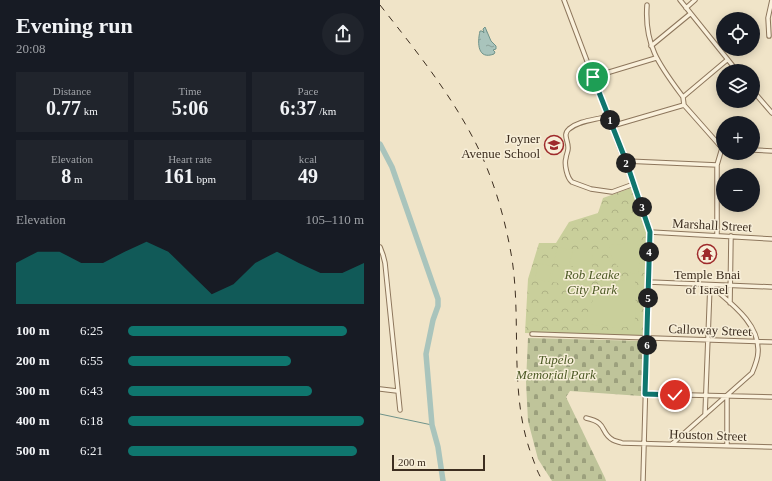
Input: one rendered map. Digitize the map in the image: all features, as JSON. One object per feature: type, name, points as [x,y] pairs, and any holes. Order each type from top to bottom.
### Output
[{"type":"street","points":[[564,0],[626,161],[650,232],[643,481]]},
{"type":"street","points":[[680,0],[731,64]]},
{"type":"street","points":[[686,8],[695,0]]},
{"type":"street","points":[[769,36],[768,18],[772,0]]},
{"type":"street","points":[[647,5],[650,46],[656,58],[683,97],[684,105],[716,141]]},
{"type":"street","points":[[650,46],[690,14]]},
{"type":"street","points":[[593,77],[656,58]]},
{"type":"street","points":[[683,97],[728,60]]},
{"type":"street","points":[[760,99],[772,113]]},
{"type":"street","points":[[612,126],[684,105]]},
{"type":"street","points":[[608,116],[593,119],[572,127],[566,133],[565,136],[568,147],[565,163],[570,180],[591,189],[612,192],[634,184]]},
{"type":"street","points":[[760,150],[772,151]]},
{"type":"street","points":[[717,235],[717,165],[718,160]]},
{"type":"street","points":[[626,161],[717,165]]},
{"type":"street","name":"Marshall Street","points":[[650,232],[772,239]]},
{"type":"street","points":[[730,303],[731,236]]},
{"type":"street","points":[[380,247],[385,263],[400,410]]},
{"type":"street","points":[[648,282],[772,287]]},
{"type":"street","points":[[672,444],[752,373],[758,352],[758,342],[754,331],[747,320],[710,285]]},
{"type":"street","points":[[705,415],[710,285]]},
{"type":"street","name":"Calloway Street","points":[[532,334],[772,342]]},
{"type":"street","points":[[380,389],[397,391]]},
{"type":"street","points":[[645,394],[772,397]]},
{"type":"street","points":[[727,396],[727,445]]},
{"type":"street","name":"Houston Street","points":[[586,418],[596,420],[601,424],[606,434],[612,440],[622,443],[772,447]]},
{"type":"green space","name":"Rob Leake City Park","points":[[631,188],[645,222],[648,234],[644,336],[525,333],[528,279],[539,243],[556,243],[569,222],[598,213],[603,198]]},
{"type":"green space","points":[[636,243],[640,250],[638,274],[631,273],[617,266],[612,257],[609,245]]},
{"type":"green space","points":[[558,247],[570,250],[572,252],[568,266],[555,264],[554,261]]},
{"type":"green space","points":[[575,249],[593,253],[592,268],[571,266],[570,264],[573,251]]},
{"type":"green space","points":[[538,263],[552,267],[549,282],[535,279]]},
{"type":"green space","points":[[554,266],[569,270],[565,284],[552,282],[551,280]]},
{"type":"green space","points":[[575,272],[588,273],[590,275],[587,288],[572,284]]},
{"type":"green space","points":[[625,280],[635,280],[636,313],[634,324],[630,326],[618,327],[586,324],[590,307],[597,294],[609,285]]},
{"type":"green space","name":"Tupelo Memorial Park","points":[[528,338],[644,341],[641,396],[570,391],[566,397],[606,481],[552,481],[538,459],[528,421],[526,382]]},
{"type":"water","points":[[485,27],[491,41],[496,46],[496,49],[493,50],[495,52],[494,54],[485,55],[480,50],[480,31],[484,33],[483,29]]},
{"type":"waterway","points":[[380,144],[392,167],[438,299],[438,306],[433,320],[426,354],[432,425],[438,447],[443,481]]},
{"type":"waterway","points":[[380,414],[432,425]]},
{"type":"railway","points":[[380,5],[429,69],[452,102],[472,136],[492,180],[502,211],[512,259],[515,284],[518,385],[525,435],[536,468],[543,481]]},
{"type":"place","name":"Joyner Avenue School","points":[[554,145]]},
{"type":"place","name":"Temple Bnai of Israel","points":[[707,254]]},
{"type":"route","points":[[593,77],[626,161],[650,232],[645,394],[675,395]]}]
